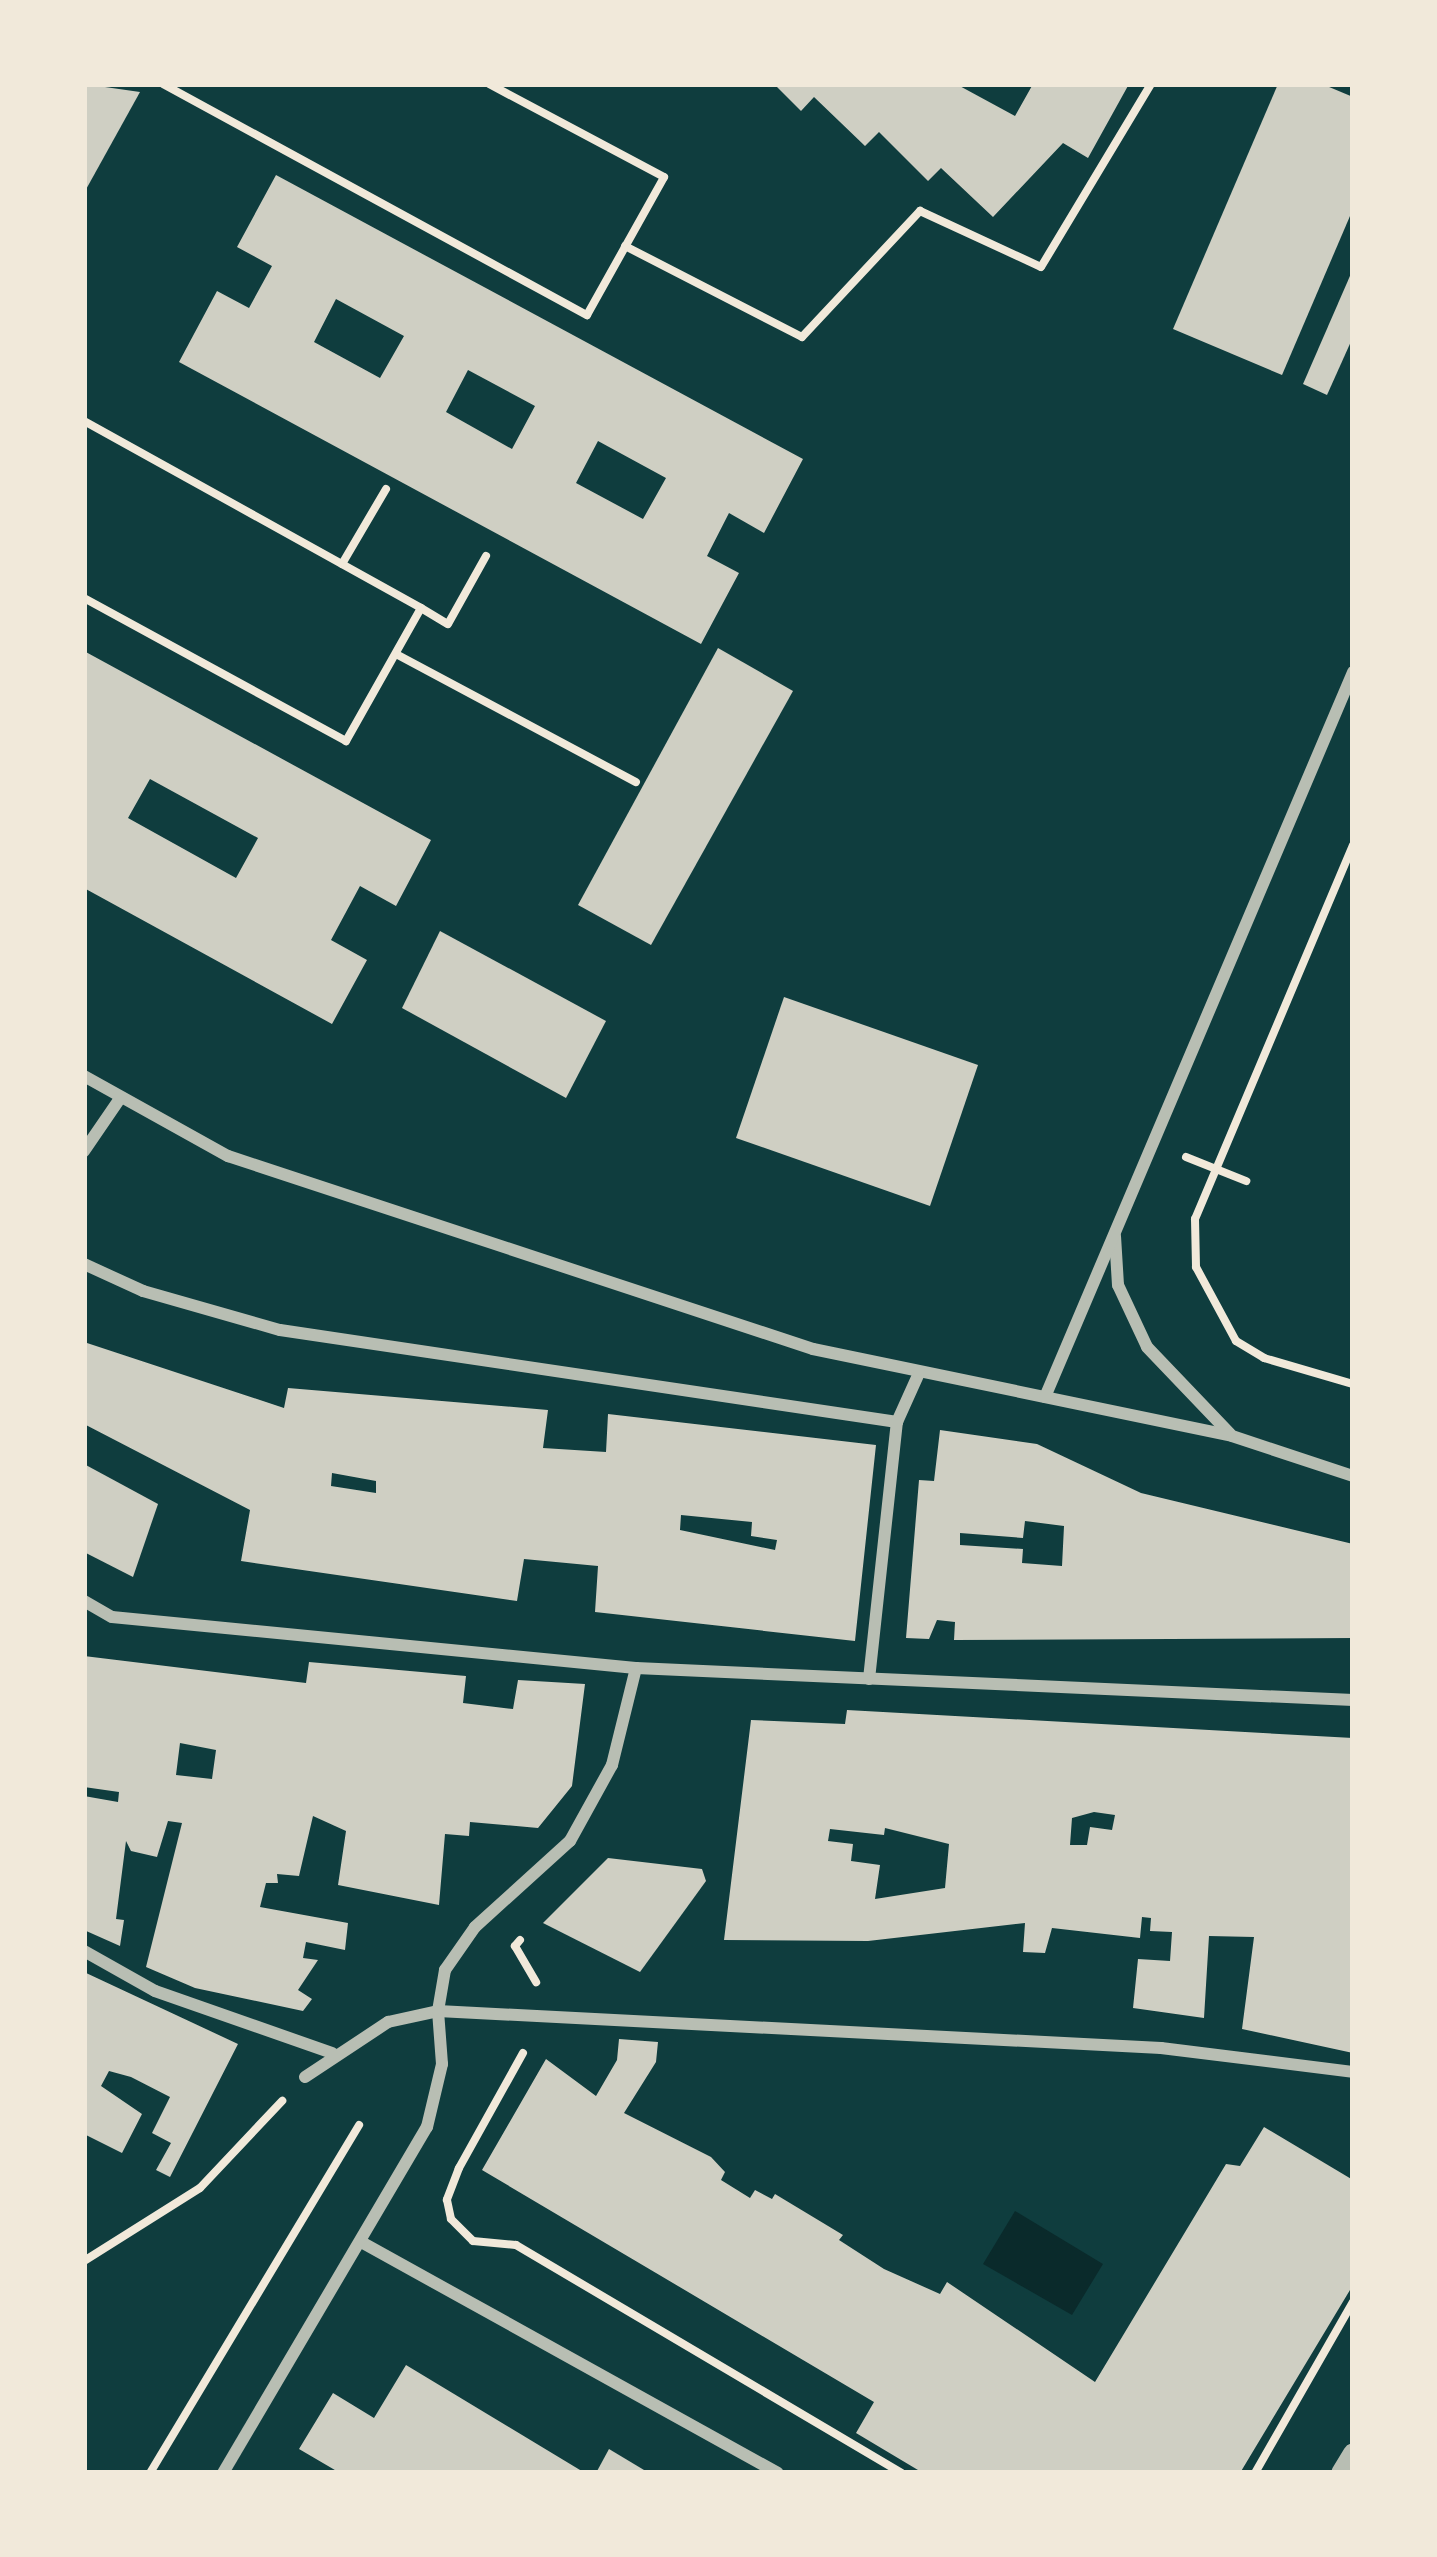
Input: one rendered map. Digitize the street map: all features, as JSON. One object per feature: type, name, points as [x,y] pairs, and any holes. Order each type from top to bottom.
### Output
[{"type":"street","points":[[1046,1397],[1353,672]]},
{"type":"street","points":[[84,1076],[228,1156],[813,1349],[1232,1436],[1353,1476]]},
{"type":"street","points":[[84,1151],[121,1096]]},
{"type":"street","points":[[1114,1229],[1118,1286],[1147,1347],[1232,1436]]},
{"type":"street","points":[[84,1264],[143,1291],[280,1330],[897,1422]]},
{"type":"street","points":[[869,1679],[897,1422],[919,1372]]},
{"type":"street","points":[[84,1601],[112,1617],[636,1668],[1353,1700]]},
{"type":"street","points":[[224,2473],[427,2128],[442,2064],[438,2011],[445,1970],[475,1927],[570,1840],[612,1765],[636,1668]]},
{"type":"street","points":[[84,1951],[155,1991],[332,2054]]},
{"type":"street","points":[[305,2077],[332,2054],[388,2022],[438,2011],[1161,2048],[1353,2072]]},
{"type":"street","points":[[363,2243],[778,2473]]},
{"type":"street","points":[[1341,2473],[1353,2453]]},
{"type":"path","points":[[163,84],[587,315],[664,177],[489,84]]},
{"type":"path","points":[[625,246],[802,337],[920,211],[1041,267],[1150,84]]},
{"type":"path","points":[[84,421],[448,624],[486,556]]},
{"type":"path","points":[[342,564],[386,489]]},
{"type":"path","points":[[84,598],[346,740],[421,608]]},
{"type":"path","points":[[396,654],[636,782]]},
{"type":"path","points":[[1353,845],[1195,1219],[1196,1267],[1236,1341],[1264,1358],[1353,1384]]},
{"type":"path","points":[[530,1930],[515,1946],[534,1970],[542,2013],[459,2168],[447,2200],[451,2219],[473,2241],[516,2245],[902,2473]]},
{"type":"path","points":[[84,2261],[200,2188],[305,2077]]},
{"type":"path","points":[[151,2473],[359,2126]]},
{"type":"path","points":[[1255,2473],[1353,2302]]},
{"type":"water","points":[[1015,2211],[1103,2264],[1072,2315],[983,2264]]},
{"type":"building","points":[[84,84],[140,92],[84,193]]},
{"type":"building","points":[[774,84],[956,84],[1015,116],[1033,84],[1129,84],[1088,158],[1063,143],[993,217],[941,168],[928,181],[879,132],[865,146],[814,97],[801,111]]},
{"type":"building","points":[[1278,84],[1322,84],[1353,97],[1353,209],[1282,375],[1173,329]]},
{"type":"building","points":[[276,175],[803,459],[764,533],[729,513],[707,556],[739,573],[701,644],[179,362],[217,291],[249,308],[272,266],[237,247]],"holes":[[[336,299],[404,336],[380,378],[314,342]],[[468,370],[535,406],[512,449],[446,412]],[[598,441],[666,478],[643,519],[576,483]]]},
{"type":"building","points":[[1353,269],[1353,337],[1327,395],[1303,384]]},
{"type":"building","points":[[718,648],[793,691],[651,945],[578,905]]},
{"type":"building","points":[[84,651],[431,840],[396,906],[360,886],[331,940],[367,960],[332,1024],[84,888]],"holes":[[[150,779],[258,838],[236,878],[128,818]]]},
{"type":"building","points":[[440,931],[606,1021],[566,1098],[402,1008]]},
{"type":"building","points":[[784,997],[978,1065],[930,1206],[736,1138]]},
{"type":"building","points":[[87,1343],[284,1408],[288,1388],[548,1410],[543,1448],[606,1452],[608,1414],[876,1445],[855,1641],[595,1612],[598,1566],[524,1559],[517,1601],[241,1561],[250,1510],[84,1424]],"holes":[[[332,1473],[376,1481],[376,1493],[331,1486]],[[681,1515],[752,1522],[751,1536],[777,1540],[775,1550],[680,1530]]]},
{"type":"building","points":[[940,1430],[1037,1444],[1141,1493],[1353,1544],[1353,1638],[954,1640],[955,1622],[937,1620],[929,1639],[906,1638],[919,1480],[934,1481]],"holes":[[[1025,1521],[1064,1526],[1062,1566],[1022,1563],[1023,1549],[960,1545],[960,1533],[1023,1538]]]},
{"type":"building","points":[[84,1464],[158,1504],[133,1577],[84,1552]]},
{"type":"building","points":[[84,1656],[306,1683],[309,1662],[466,1676],[463,1703],[513,1709],[518,1680],[585,1684],[572,1786],[538,1828],[470,1822],[469,1836],[445,1834],[439,1905],[338,1885],[346,1831],[313,1816],[299,1876],[277,1874],[278,1883],[266,1883],[260,1907],[348,1923],[345,1950],[306,1942],[303,1958],[318,1960],[298,1990],[312,1999],[303,2011],[195,1988],[146,1967],[182,1823],[168,1821],[157,1857],[131,1851],[126,1841],[116,1919],[124,1920],[120,1946],[84,1930],[84,1796],[118,1802],[119,1792],[84,1787]],"holes":[[[180,1743],[216,1750],[212,1779],[176,1775]]]},
{"type":"building","points":[[847,1710],[1353,1738],[1353,2053],[1242,2029],[1254,1937],[1209,1936],[1204,2018],[1133,2008],[1138,1959],[1170,1961],[1172,1932],[1150,1931],[1151,1918],[1142,1917],[1140,1938],[1052,1928],[1045,1953],[1023,1952],[1025,1923],[868,1941],[724,1940],[751,1720],[845,1724]],"holes":[[[1094,1812],[1115,1815],[1112,1830],[1090,1827],[1087,1845],[1070,1845],[1072,1818]],[[885,1828],[949,1844],[945,1888],[875,1899],[880,1865],[851,1861],[853,1844],[828,1841],[830,1829],[884,1835]]]},
{"type":"building","points":[[608,1858],[702,1869],[706,1881],[640,1972],[543,1923]]},
{"type":"building","points":[[84,1972],[238,2044],[170,2177],[156,2170],[171,2143],[152,2133],[170,2097],[131,2077],[109,2071],[101,2086],[142,2114],[122,2153],[84,2134]]},
{"type":"building","points":[[619,2039],[658,2042],[656,2062],[624,2113],[711,2157],[725,2172],[721,2180],[750,2198],[755,2190],[772,2199],[775,2194],[843,2235],[839,2240],[884,2269],[940,2294],[947,2282],[1095,2382],[1226,2164],[1240,2166],[1264,2127],[1353,2180],[1353,2285],[1240,2473],[923,2473],[856,2433],[874,2402],[482,2170],[546,2059],[596,2096],[617,2060]]},
{"type":"building","points":[[406,2365],[585,2473],[340,2473],[299,2449],[333,2393],[374,2418]]},
{"type":"building","points":[[609,2449],[649,2473],[596,2473]]}]
